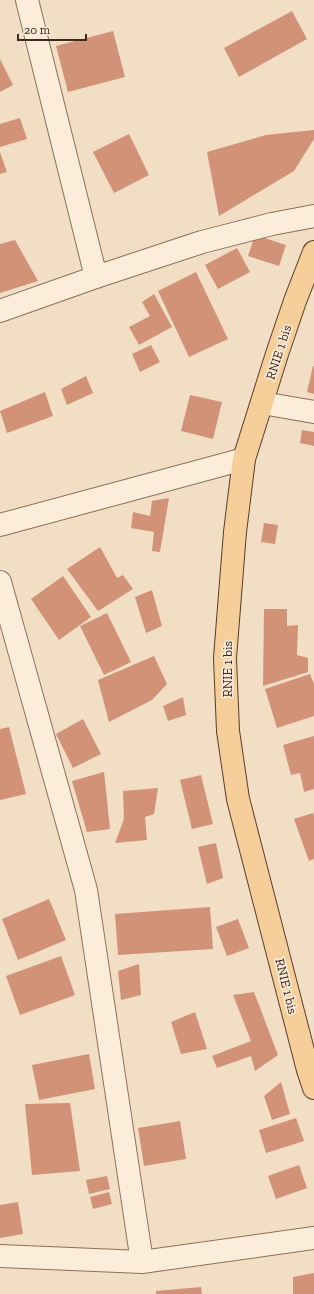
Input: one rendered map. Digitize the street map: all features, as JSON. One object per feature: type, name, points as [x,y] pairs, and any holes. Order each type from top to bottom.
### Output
[{"type":"main road","name":"RNIE 1 bis","points":[[312,1075],[238,800],[228,731],[225,658],[235,532],[244,459],[295,301],[314,252]]},
{"type":"street","points":[[27,0],[96,277]]},
{"type":"street","points":[[0,311],[202,242],[272,224],[314,216]]},
{"type":"street","points":[[262,403],[314,412]]},
{"type":"street","points":[[0,525],[244,459]]},
{"type":"street","points":[[0,582],[86,890],[142,1262]]},
{"type":"street","points":[[0,1256],[142,1262],[314,1238]]},
{"type":"building","points":[[292,11],[307,39],[239,77],[224,48]]},
{"type":"building","points":[[113,31],[125,77],[68,92],[56,46]]},
{"type":"building","points":[[0,59],[13,85],[0,92]]},
{"type":"building","points":[[20,118],[27,139],[0,147],[0,124]]},
{"type":"building","points":[[314,130],[314,139],[294,171],[219,216],[207,152],[266,135]]},
{"type":"building","points":[[129,134],[149,175],[114,193],[93,152]]},
{"type":"building","points":[[0,152],[7,172],[0,174]]},
{"type":"building","points":[[255,235],[286,245],[279,266],[248,256]]},
{"type":"building","points":[[15,240],[38,281],[0,293],[0,244]]},
{"type":"building","points":[[237,248],[250,272],[218,289],[205,265]]},
{"type":"building","points":[[196,272],[228,339],[189,357],[158,291]]},
{"type":"building","points":[[154,294],[172,327],[139,345],[129,327],[150,316],[142,302]]},
{"type":"building","points":[[151,345],[160,362],[140,372],[132,354]]},
{"type":"building","points":[[314,366],[314,394],[307,392]]},
{"type":"building","points":[[86,376],[93,393],[67,405],[61,389]]},
{"type":"building","points":[[45,392],[53,416],[7,433],[0,411]]},
{"type":"building","points":[[190,395],[222,402],[213,439],[181,431]]},
{"type":"building","points":[[302,430],[314,432],[314,446],[300,443]]},
{"type":"building","points":[[169,498],[160,552],[152,551],[154,532],[131,528],[133,512],[150,516],[152,501]]},
{"type":"building","points":[[264,523],[278,525],[275,544],[261,542]]},
{"type":"building","points":[[100,547],[117,578],[123,575],[133,589],[98,611],[67,569]]},
{"type":"building","points":[[63,576],[91,617],[59,640],[31,599]]},
{"type":"building","points":[[152,590],[162,626],[146,633],[135,597]]},
{"type":"building","points":[[264,609],[287,609],[287,626],[298,625],[297,655],[308,658],[308,672],[263,686]]},
{"type":"building","points":[[107,613],[131,662],[104,675],[80,626]]},
{"type":"building","points":[[154,656],[167,684],[152,700],[109,722],[98,680]]},
{"type":"building","points":[[310,674],[314,684],[314,716],[277,728],[265,689]]},
{"type":"building","points":[[183,697],[186,715],[168,721],[163,706]]},
{"type":"building","points":[[83,719],[101,754],[73,768],[56,734]]},
{"type":"building","points":[[9,727],[26,794],[0,800],[0,729]]},
{"type":"building","points":[[314,736],[314,789],[304,792],[300,773],[291,775],[283,745]]},
{"type":"building","points":[[104,772],[110,829],[87,832],[72,781]]},
{"type":"building","points":[[201,775],[213,824],[192,829],[180,780]]},
{"type":"building","points":[[158,788],[154,814],[145,817],[147,840],[115,843],[124,819],[123,791]]},
{"type":"building","points":[[313,813],[314,859],[309,861],[294,819]]},
{"type":"building","points":[[216,843],[223,878],[207,884],[198,847]]},
{"type":"building","points":[[49,899],[66,940],[18,960],[2,919]]},
{"type":"building","points":[[210,907],[213,949],[118,955],[115,914]]},
{"type":"building","points":[[238,919],[249,948],[227,956],[216,927]]},
{"type":"building","points":[[61,956],[75,995],[20,1015],[6,976]]},
{"type":"building","points":[[139,964],[141,995],[121,1000],[118,971]]},
{"type":"building","points":[[254,992],[278,1055],[255,1071],[251,1056],[217,1068],[212,1056],[251,1041],[233,995]]},
{"type":"building","points":[[195,1012],[207,1049],[181,1054],[171,1022]]},
{"type":"building","points":[[89,1054],[95,1089],[39,1100],[32,1065]]},
{"type":"building","points":[[281,1082],[290,1114],[272,1120],[264,1096]]},
{"type":"building","points":[[70,1103],[80,1171],[32,1175],[25,1104]]},
{"type":"building","points":[[296,1118],[304,1141],[266,1153],[259,1130]]},
{"type":"building","points":[[180,1121],[186,1159],[144,1166],[138,1128]]},
{"type":"building","points":[[299,1165],[307,1188],[276,1199],[268,1176]]},
{"type":"building","points":[[107,1176],[110,1189],[89,1194],[86,1180]]},
{"type":"building","points":[[109,1192],[112,1204],[93,1209],[90,1197]]},
{"type":"building","points":[[18,1202],[23,1234],[0,1238],[0,1205]]},
{"type":"building","points":[[314,1273],[314,1294],[293,1294],[293,1277]]},
{"type":"building","points":[[201,1287],[202,1294],[156,1294],[156,1291]]}]
